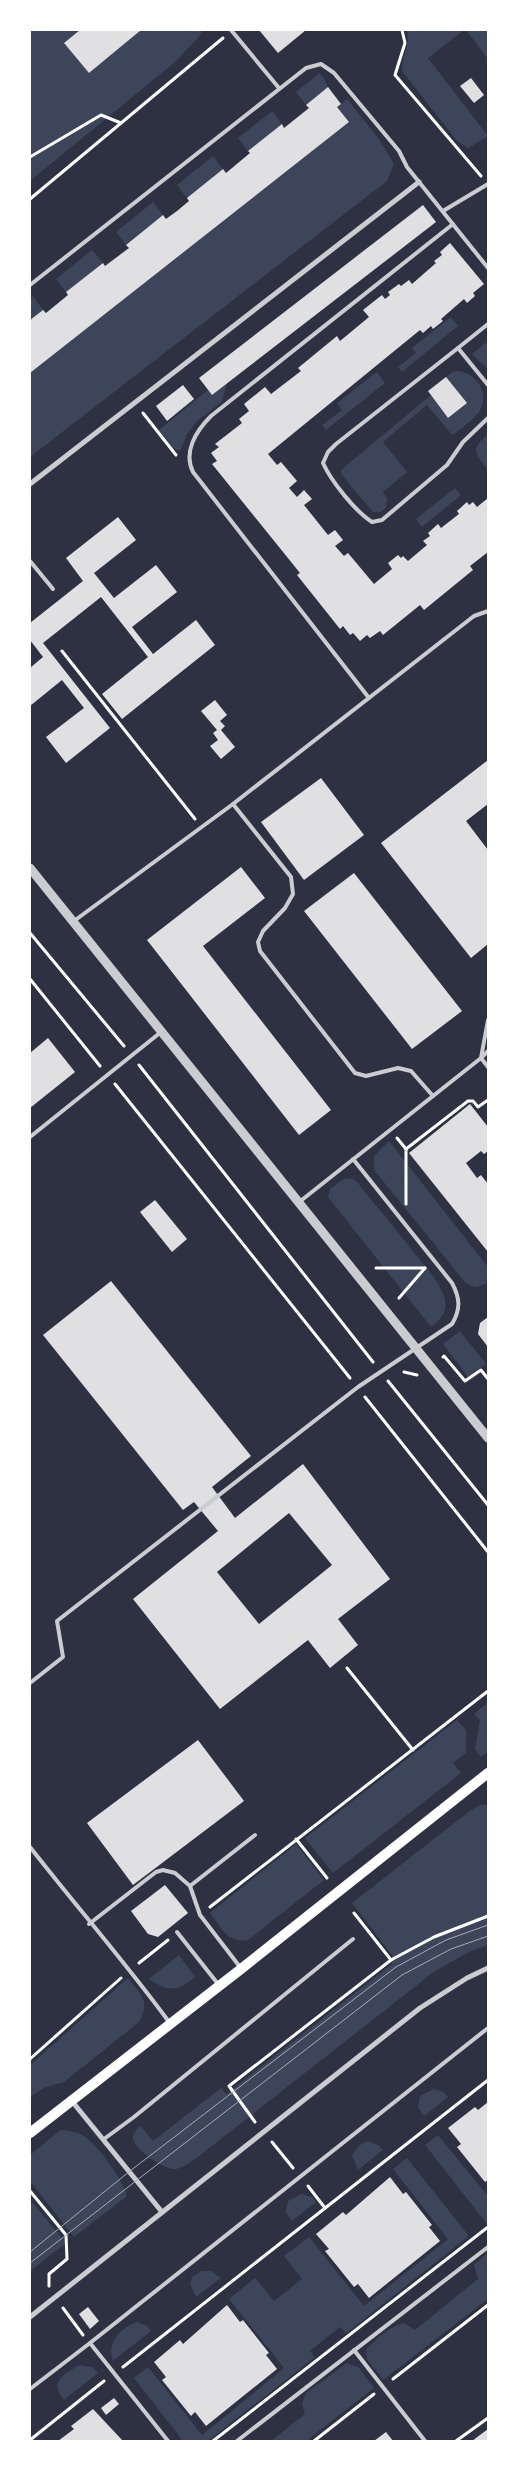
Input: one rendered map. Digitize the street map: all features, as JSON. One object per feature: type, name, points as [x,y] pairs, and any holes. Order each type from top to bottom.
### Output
[{"type":"main road","points":[[30,2132],[241,1969],[488,1773]]},
{"type":"street","points":[[30,484],[419,182]]},
{"type":"street","points":[[30,868],[488,1438]]},
{"type":"street","points":[[30,2317],[420,2008],[467,1978],[488,1968]]},
{"type":"street","points":[[71,2100],[162,2212]]},
{"type":"lane","points":[[232,30],[279,88]]},
{"type":"lane","points":[[31,283],[279,88],[306,68],[321,64],[334,73],[399,152],[407,167],[488,268]]},
{"type":"lane","points":[[443,211],[488,184]]},
{"type":"lane","points":[[369,698],[193,472],[189,464],[194,439],[200,426],[210,416],[453,224]]},
{"type":"lane","points":[[488,324],[336,444],[328,452],[323,463],[328,473],[363,517],[372,522],[382,520],[447,465],[463,442],[488,418]]},
{"type":"lane","points":[[458,348],[488,384]]},
{"type":"lane","points":[[30,560],[53,589]]},
{"type":"lane","points":[[74,921],[233,804],[474,616],[488,611]]},
{"type":"lane","points":[[233,804],[291,878],[293,894],[286,908],[264,931],[258,942],[260,951],[355,1073],[366,1076],[398,1068],[405,1069],[411,1071],[433,1096]]},
{"type":"lane","points":[[488,1020],[481,1058],[488,1067]]},
{"type":"lane","points":[[30,1136],[162,1031]]},
{"type":"lane","points":[[298,1202],[488,1051]]},
{"type":"lane","points":[[30,1683],[63,1657],[57,1621],[380,1371],[452,1324],[459,1312],[458,1296],[452,1283],[353,1160]]},
{"type":"lane","points":[[190,1886],[255,1835]]},
{"type":"lane","points":[[30,1847],[89,1924],[130,1970],[170,2024]]},
{"type":"lane","points":[[89,1924],[156,1872],[163,1870],[174,1874],[190,1886],[200,1914],[241,1969]]},
{"type":"lane","points":[[177,1932],[219,1986]]},
{"type":"lane","points":[[104,2139],[134,2117],[353,1939]]},
{"type":"lane","points":[[30,2389],[488,2028]]},
{"type":"lane","points":[[237,2441],[488,2247]]},
{"type":"lane","points":[[90,2343],[168,2441]]},
{"type":"lane","points":[[354,2350],[425,2441]]},
{"type":"path","points":[[30,199],[232,30]]},
{"type":"path","points":[[402,30],[405,43],[395,75],[488,184]]},
{"type":"path","points":[[30,157],[101,115],[121,123]]},
{"type":"path","points":[[151,423],[172,452],[189,464]]},
{"type":"path","points":[[62,651],[201,827]]},
{"type":"path","points":[[30,933],[131,1056],[488,1505]]},
{"type":"path","points":[[30,979],[488,1552]]},
{"type":"path","points":[[406,1149],[468,1102],[473,1101],[478,1107],[488,1100]]},
{"type":"path","points":[[391,1129],[406,1149],[406,1225]]},
{"type":"path","points":[[399,1298],[426,1268],[435,1261]]},
{"type":"path","points":[[376,1268],[426,1268]]},
{"type":"path","points":[[347,1668],[413,1750]]},
{"type":"path","points":[[200,1914],[488,1691]]},
{"type":"path","points":[[296,1839],[327,1878]]},
{"type":"path","points":[[354,1913],[391,1960]]},
{"type":"path","points":[[325,2208],[263,2132],[229,2086],[391,1960],[434,1937],[488,1916]]},
{"type":"path","points":[[30,2059],[130,1970],[177,1932]]},
{"type":"path","points":[[30,2440],[488,2080]]},
{"type":"path","points":[[30,2191],[48,2213]]},
{"type":"path","points":[[213,2441],[488,2226]]},
{"type":"path","points":[[314,2441],[487,2308]]},
{"type":"path","points":[[456,2441],[488,2418]]},
{"type":"shaded area","points":[[30,30],[80,30],[64,43],[89,73],[141,30],[203,30],[198,38],[174,63],[30,181]]},
{"type":"shaded area","points":[[407,30],[464,30],[428,58],[488,136],[468,148],[458,142],[402,71],[408,36]]},
{"type":"shaded area","points":[[466,30],[488,30],[488,59]]},
{"type":"shaded area","points":[[319,73],[324,78],[328,87],[306,105],[296,92]]},
{"type":"shaded area","points":[[347,99],[379,139],[394,164],[387,181],[30,457],[30,373],[349,122],[337,107]]},
{"type":"shaded area","points":[[272,111],[282,124],[248,151],[238,138]]},
{"type":"shaded area","points":[[213,156],[223,169],[187,198],[177,185]]},
{"type":"shaded area","points":[[153,202],[163,215],[126,245],[116,232]]},
{"type":"shaded area","points":[[92,250],[103,263],[66,292],[56,279]]},
{"type":"shaded area","points":[[33,296],[43,310],[30,320],[30,299]]},
{"type":"shaded area","points":[[451,317],[458,326],[402,372],[398,367],[416,353],[412,348]]},
{"type":"shaded area","points":[[488,341],[488,370],[472,354]]},
{"type":"shaded area","points":[[454,371],[468,374],[479,384],[483,397],[479,412],[452,435],[427,405],[383,442],[407,472],[383,492],[387,499],[386,508],[381,512],[373,512],[341,474],[341,470],[431,395],[448,418],[466,404],[446,377]]},
{"type":"shaded area","points":[[377,372],[385,383],[326,430],[322,425],[342,410],[337,403]]},
{"type":"shaded area","points":[[227,383],[222,402],[197,421],[188,433],[180,451],[173,448],[159,430],[208,390]]},
{"type":"shaded area","points":[[488,434],[488,470],[476,451],[482,439]]},
{"type":"shaded area","points":[[455,488],[461,495],[422,527],[416,519]]},
{"type":"shaded area","points":[[389,1141],[488,1267],[488,1282],[476,1287],[465,1282],[374,1170],[374,1156]]},
{"type":"shaded area","points":[[345,1178],[353,1179],[357,1182],[439,1284],[446,1304],[443,1315],[431,1327],[328,1197],[330,1189]]},
{"type":"shaded area","points":[[460,1331],[486,1364],[468,1377],[443,1344]]},
{"type":"shaded area","points":[[488,1702],[488,1752],[481,1757],[475,1749],[480,1721],[474,1714]]},
{"type":"shaded area","points":[[457,1720],[466,1730],[466,1753],[453,1763],[461,1773],[333,1873],[305,1838]]},
{"type":"shaded area","points":[[480,1805],[488,1805],[488,1945],[471,1951],[435,1971],[188,2164],[171,2169],[158,2163],[139,2149],[135,2144],[133,2135],[141,2126],[153,2141],[221,2088],[226,2094],[392,1964],[392,1955],[352,1903],[471,1810]]},
{"type":"shaded area","points":[[296,1844],[324,1880],[248,1940],[241,1941],[230,1937],[210,1913]]},
{"type":"shaded area","points":[[179,1955],[195,1977],[189,1982],[178,1988],[167,1988],[149,1979]]},
{"type":"shaded area","points":[[128,1978],[143,1998],[143,2015],[139,2022],[64,2082],[44,2088],[30,2097],[30,2065]]},
{"type":"shaded area","points":[[434,2089],[444,2092],[448,2097],[424,2116],[418,2107],[420,2096]]},
{"type":"shaded area","points":[[65,2130],[82,2135],[96,2147],[115,2172],[127,2196],[74,2237],[30,2181],[30,2155],[59,2131]]},
{"type":"shaded area","points":[[438,2135],[488,2196],[487,2224],[425,2145]]},
{"type":"shaded area","points":[[368,2141],[378,2145],[383,2150],[358,2170],[352,2155],[358,2146]]},
{"type":"shaded area","points":[[407,2158],[469,2236],[346,2333],[340,2327],[310,2351],[315,2357],[208,2441],[183,2441],[134,2378],[148,2367],[202,2435],[284,2368],[229,2299],[255,2278],[274,2301],[302,2279],[284,2256],[309,2237],[364,2306],[448,2239],[393,2169]]},
{"type":"shaded area","points":[[301,2194],[312,2197],[316,2202],[292,2221],[286,2213],[288,2201]]},
{"type":"shaded area","points":[[32,2202],[66,2243],[30,2271],[30,2203]]},
{"type":"shaded area","points":[[488,2252],[488,2299],[383,2380],[367,2359],[366,2350],[393,2327],[404,2323],[415,2330],[478,2279],[474,2265]]},
{"type":"shaded area","points":[[201,2271],[211,2271],[221,2278],[196,2297],[190,2284],[192,2277]]},
{"type":"shaded area","points":[[137,2322],[147,2326],[151,2331],[113,2361],[111,2348],[116,2337],[125,2328]]},
{"type":"shaded area","points":[[347,2363],[358,2367],[374,2388],[306,2441],[271,2441],[305,2414],[302,2403],[306,2393]]},
{"type":"shaded area","points":[[79,2365],[93,2367],[98,2373],[64,2400],[57,2388],[58,2383],[63,2375]]},
{"type":"building","points":[[80,30],[141,30],[89,73],[64,43]]},
{"type":"building","points":[[259,30],[306,30],[278,53]]},
{"type":"building","points":[[471,78],[484,95],[474,103],[460,86]]},
{"type":"building","points":[[328,87],[341,104],[337,107],[349,122],[30,373],[30,320],[43,310],[46,313],[68,295],[66,292],[103,263],[105,266],[129,248],[126,245],[163,215],[166,219],[177,211],[189,201],[187,198],[223,169],[226,173],[250,153],[248,151],[282,124],[284,128],[309,108],[306,105]]},
{"type":"building","points":[[423,205],[436,222],[212,395],[199,378]]},
{"type":"building","points":[[450,243],[484,284],[473,293],[475,296],[467,303],[464,299],[441,319],[443,321],[433,329],[431,326],[423,333],[420,330],[268,454],[277,465],[281,462],[297,481],[289,488],[297,497],[304,490],[312,499],[304,505],[328,535],[335,530],[343,540],[335,546],[344,556],[348,553],[374,584],[392,569],[388,563],[398,555],[401,558],[403,556],[408,561],[427,545],[423,541],[430,536],[428,533],[438,524],[441,528],[459,514],[457,511],[467,502],[469,505],[473,502],[477,507],[488,498],[488,552],[470,566],[473,570],[424,610],[420,605],[383,635],[380,631],[370,638],[367,635],[360,641],[353,633],[350,635],[343,626],[340,629],[297,575],[300,573],[212,464],[217,461],[211,453],[219,447],[215,444],[242,423],[239,419],[249,411],[244,404],[265,387],[271,394],[301,371],[298,368],[337,336],[340,341],[369,317],[363,310],[382,295],[385,299],[390,295],[388,292],[399,284],[401,286],[409,280],[412,284],[436,263],[434,261],[442,255],[440,252]]},
{"type":"building","points":[[446,377],[467,403],[448,418],[428,391]]},
{"type":"building","points":[[183,385],[194,399],[167,421],[156,406]]},
{"type":"building","points":[[118,517],[136,540],[94,573],[114,598],[156,565],[177,592],[132,627],[153,654],[196,620],[215,645],[122,719],[102,694],[148,657],[101,597],[43,643],[110,728],[66,763],[46,737],[84,708],[62,680],[30,706],[30,668],[43,657],[30,640],[30,623],[83,581],[66,558]]},
{"type":"building","points":[[215,700],[227,715],[220,721],[225,726],[221,730],[235,747],[221,759],[210,746],[218,740],[213,733],[217,730],[201,711]]},
{"type":"building","points":[[488,760],[488,804],[466,821],[488,850],[488,944],[471,958],[381,843]]},
{"type":"building","points":[[321,778],[364,835],[304,880],[261,822]]},
{"type":"building","points":[[241,867],[265,898],[203,946],[331,1110],[299,1135],[147,940]]},
{"type":"building","points":[[354,873],[462,1011],[412,1049],[304,911]]},
{"type":"building","points":[[48,1038],[75,1072],[30,1108],[30,1053]]},
{"type":"building","points":[[470,1104],[488,1127],[488,1151],[484,1154],[481,1151],[466,1163],[477,1178],[481,1175],[488,1184],[488,1252],[409,1153]]},
{"type":"building","points":[[155,1200],[187,1239],[172,1252],[140,1212]]},
{"type":"building","points":[[111,1281],[251,1456],[212,1487],[235,1518],[303,1464],[390,1579],[338,1619],[358,1645],[330,1668],[308,1640],[220,1709],[133,1599],[218,1531],[194,1502],[183,1510],[43,1335]],"holes":[[[289,1513],[332,1565],[259,1624],[217,1572]]]},
{"type":"building","points":[[488,1317],[488,1347],[478,1334],[480,1323]]},
{"type":"building","points":[[198,1740],[244,1801],[133,1885],[87,1823]]},
{"type":"building","points":[[165,1885],[188,1913],[158,1937],[148,1934],[131,1911]]},
{"type":"building","points":[[488,2102],[488,2180],[485,2182],[457,2147],[461,2144],[448,2128],[475,2107],[478,2110]]},
{"type":"building","points":[[390,2177],[403,2194],[406,2192],[432,2225],[429,2227],[440,2241],[369,2298],[358,2284],[354,2287],[325,2251],[329,2249],[316,2234],[343,2212],[346,2215]]},
{"type":"building","points":[[227,2305],[240,2322],[243,2320],[269,2353],[266,2355],[277,2369],[206,2426],[195,2412],[191,2416],[162,2380],[166,2377],[154,2362],[180,2340],[183,2344]]},
{"type":"building","points":[[88,2307],[99,2321],[90,2329],[79,2314]]},
{"type":"building","points":[[114,2398],[119,2404],[106,2415],[101,2408]]},
{"type":"building","points":[[93,2409],[123,2441],[58,2441],[74,2429],[71,2426]]},
{"type":"building","points":[[488,2429],[488,2441],[472,2441]]},
{"type":"building","points":[[386,2432],[393,2441],[374,2441]]},
{"type":"tram line","points":[[30,2252],[130,2171],[396,1967],[446,1940],[488,1925]]},
{"type":"tram line","points":[[30,2263],[402,1975],[451,1949],[488,1936]]}]
